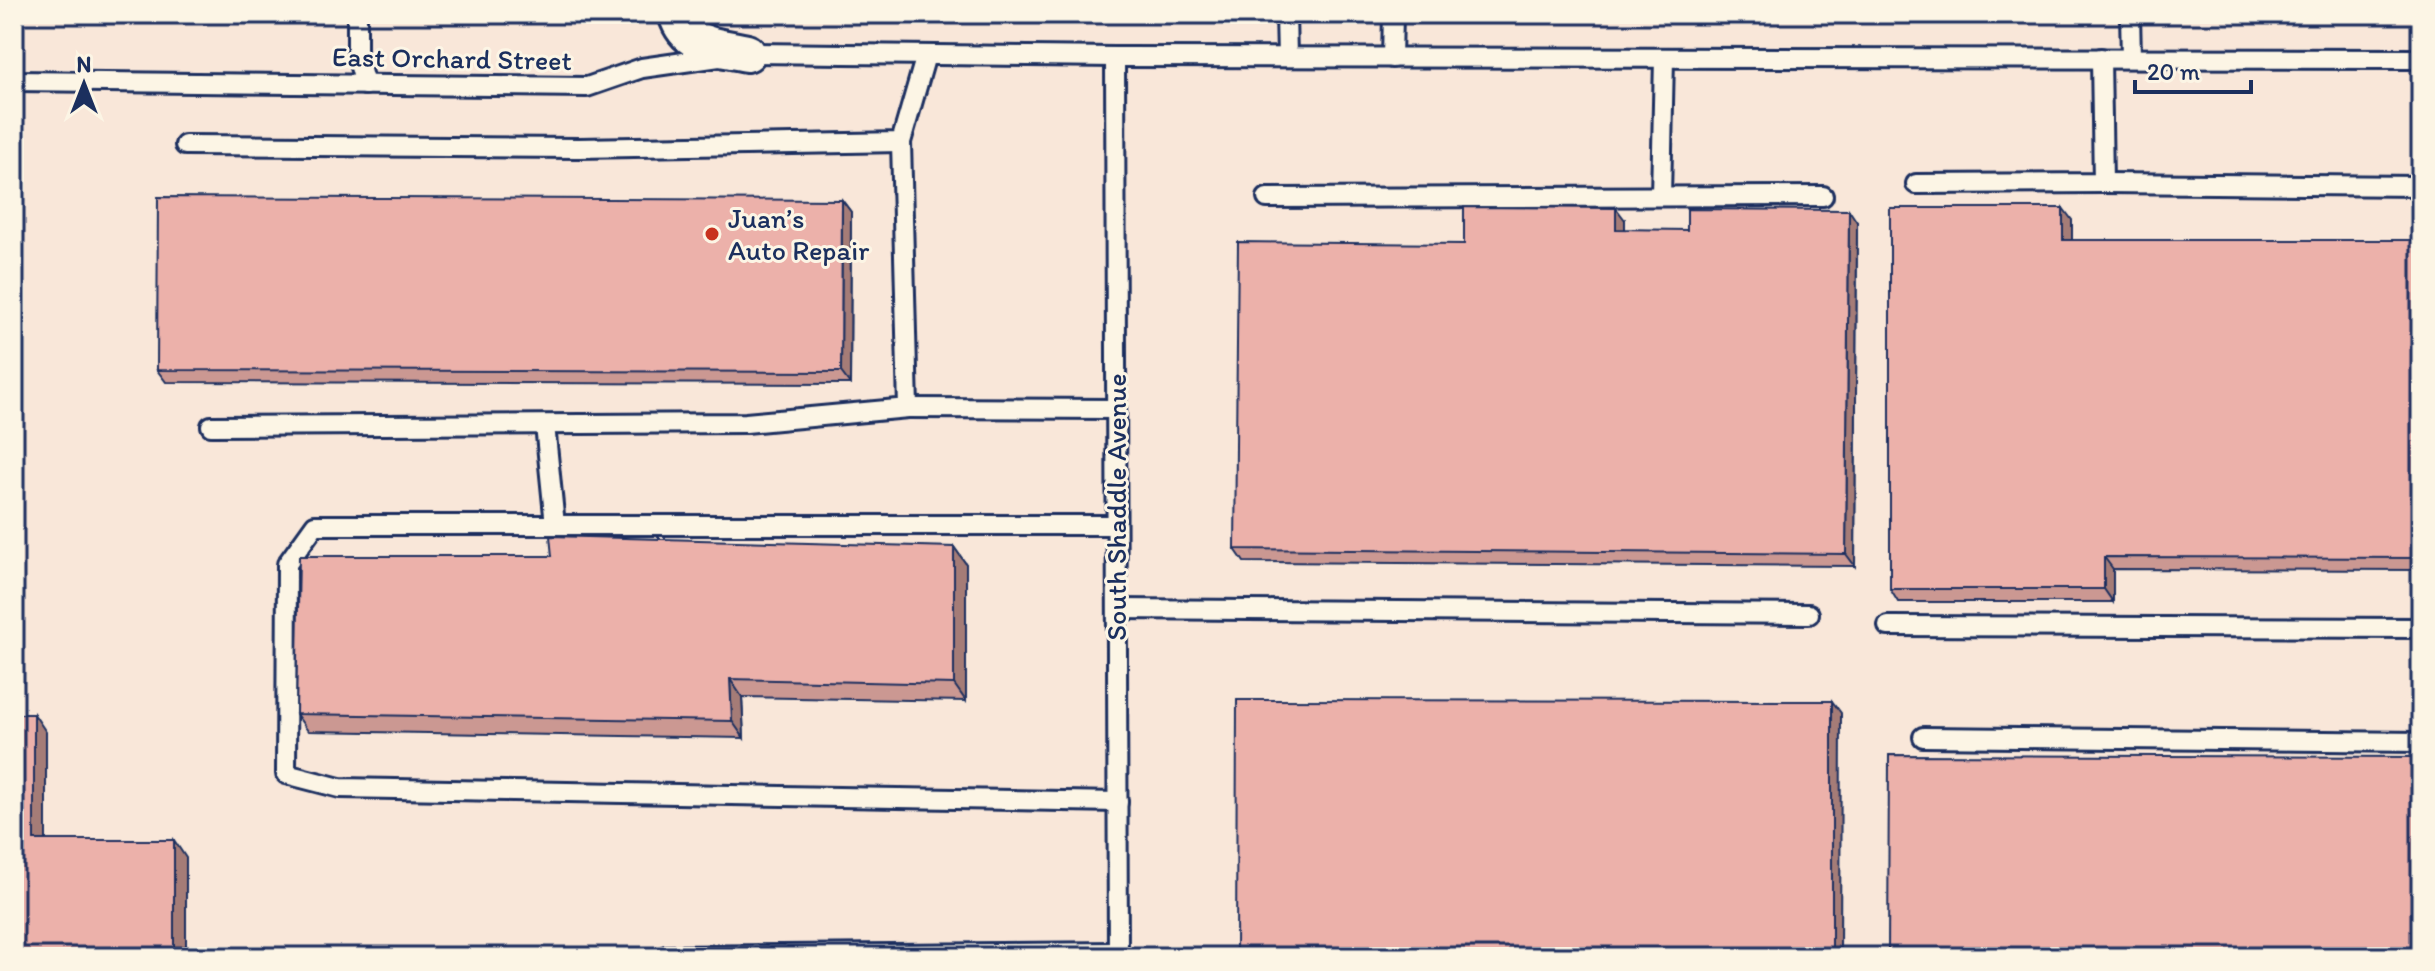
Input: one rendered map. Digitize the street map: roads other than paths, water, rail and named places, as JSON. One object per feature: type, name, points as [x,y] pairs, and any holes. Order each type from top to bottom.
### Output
[{"type":"street","points":[[677,14],[682,29],[692,39],[747,53]]},
{"type":"lane","points":[[357,14],[357,56],[365,85]]},
{"type":"lane","points":[[1286,14],[1287,57]]},
{"type":"lane","points":[[1392,58],[1393,14]]},
{"type":"lane","points":[[2130,14],[2131,58]]},
{"type":"lane","name":"East Orchard Street","points":[[14,81],[587,87],[642,68],[747,53],[1392,58],[2421,59]]},
{"type":"lane","points":[[908,408],[901,142],[926,55]]},
{"type":"lane","name":"South Shaddle Avenue","points":[[1115,57],[1118,954]]},
{"type":"lane","points":[[1661,196],[1664,58]]},
{"type":"lane","points":[[2101,58],[2103,183]]},
{"type":"lane","points":[[185,145],[579,148],[901,142]]},
{"type":"lane","points":[[1916,184],[2421,186]]},
{"type":"lane","points":[[1267,198],[1823,196]]},
{"type":"lane","points":[[211,426],[746,423],[908,408],[1116,409]]},
{"type":"lane","points":[[545,425],[555,525]]},
{"type":"lane","points":[[1116,525],[315,525],[287,564],[286,774],[340,788],[1118,802]]},
{"type":"lane","points":[[1117,609],[1809,614]]},
{"type":"lane","points":[[1888,626],[2421,628]]},
{"type":"lane","points":[[1923,737],[2421,742]]},
{"type":"lane","points":[[666,956],[1118,954]]},
{"type":"place","name":"Juan’s Auto Repair","points":[[712,234]]}]
